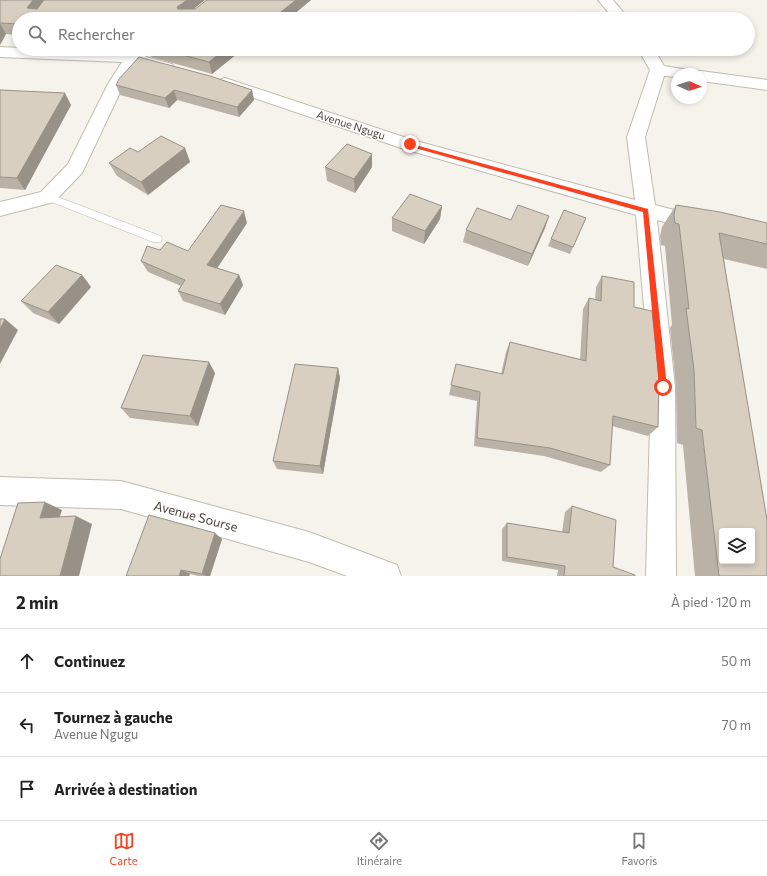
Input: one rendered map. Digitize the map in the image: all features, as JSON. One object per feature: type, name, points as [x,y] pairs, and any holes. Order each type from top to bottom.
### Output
[{"type":"street","points":[[605,0],[616,12]]},
{"type":"street","points":[[0,52],[12,50]]},
{"type":"street","points":[[0,209],[47,197],[75,168],[116,84],[137,56]]},
{"type":"street","points":[[144,56],[183,72]]},
{"type":"street","points":[[650,56],[658,70],[636,137],[646,210],[663,387],[661,576]]},
{"type":"street","points":[[658,70],[671,72]]},
{"type":"street","points":[[707,77],[767,84]]},
{"type":"street","name":"Avenue Ngugu","points":[[215,81],[410,144],[646,210],[714,227]]},
{"type":"street","name":"Avenue Sourse","points":[[0,492],[121,495],[309,546],[386,576]]},
{"type":"lane","points":[[47,197],[157,239]]},
{"type":"building","points":[[0,0],[33,0],[27,8],[37,9],[44,0],[187,0],[177,7],[178,9],[195,9],[207,0],[296,0],[281,12],[12,12],[12,24],[0,23]]},
{"type":"building","points":[[186,56],[216,56],[209,62]]},
{"type":"building","points":[[139,57],[210,76],[252,90],[237,107],[174,90],[165,98],[116,85],[119,79]]},
{"type":"building","points":[[0,90],[65,93],[17,178],[0,177]]},
{"type":"building","points":[[161,136],[185,148],[141,182],[109,163],[130,148],[138,152]]},
{"type":"building","points":[[347,144],[372,154],[354,179],[325,167]]},
{"type":"building","points":[[410,194],[442,206],[425,231],[392,218]]},
{"type":"building","points":[[221,205],[244,211],[207,265],[239,275],[220,304],[178,291],[185,280],[141,261],[147,246],[160,250],[167,242],[188,251]]},
{"type":"building","points":[[518,205],[549,216],[532,254],[466,230],[477,208],[511,220]]},
{"type":"building","points":[[676,205],[720,212],[767,223],[767,244],[719,233],[767,520],[767,576],[719,576],[702,430],[696,428],[694,370],[686,308],[689,309],[679,224],[675,223],[674,215]]},
{"type":"building","points":[[564,210],[586,218],[573,247],[551,239]]},
{"type":"building","points":[[56,265],[82,275],[48,312],[21,301]]},
{"type":"building","points":[[602,276],[634,282],[634,307],[652,311],[659,377],[658,427],[613,416],[610,465],[550,448],[477,438],[480,392],[451,385],[456,364],[503,374],[510,342],[586,361],[589,298],[601,301]]},
{"type":"building","points":[[0,319],[5,319],[0,329]]},
{"type":"building","points":[[143,355],[209,362],[190,416],[121,408]]},
{"type":"building","points":[[295,364],[338,368],[320,466],[273,461]]},
{"type":"building","points":[[45,502],[40,518],[76,516],[60,576],[0,576],[0,559],[18,503]]},
{"type":"building","points":[[572,506],[616,520],[613,567],[635,576],[564,576],[565,566],[507,557],[507,523],[569,533]]},
{"type":"building","points":[[149,515],[215,533],[202,574],[181,570],[179,576],[126,576]]},
{"type":"route","points":[[410,144],[646,210],[663,387]]}]
